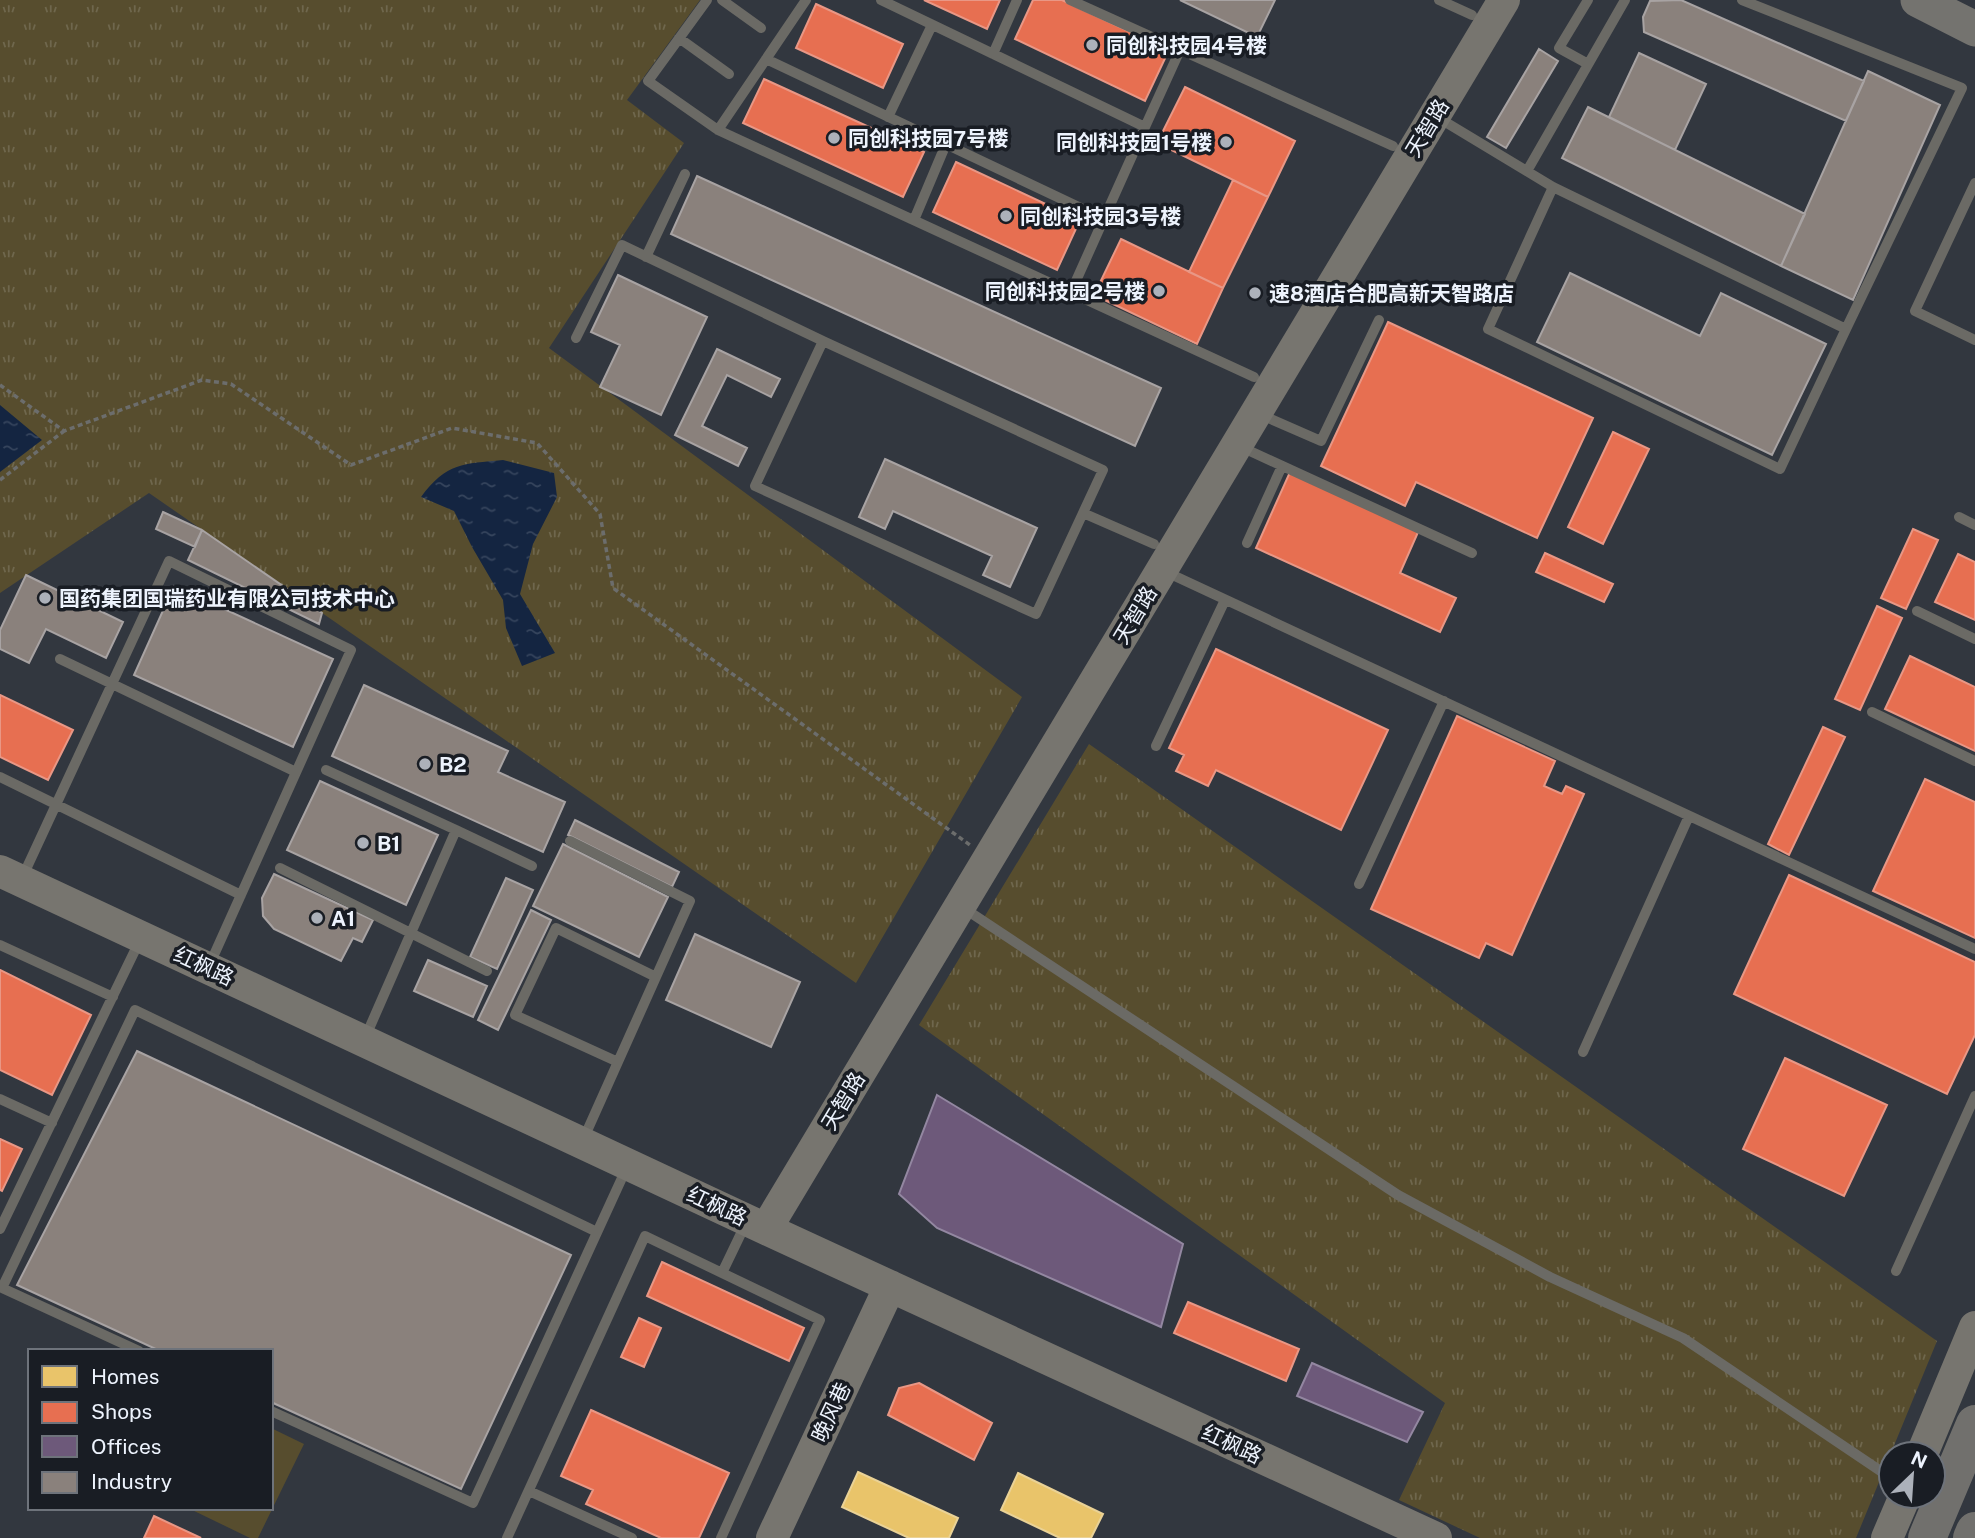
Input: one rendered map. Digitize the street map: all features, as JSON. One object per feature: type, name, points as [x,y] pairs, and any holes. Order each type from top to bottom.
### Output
[{"type":"highway","points":[[1927,1538],[1975,1424]]},
{"type":"highway","points":[[1972,1538],[1975,1531]]},
{"type":"main road","points":[[1918,0],[1975,29]]},
{"type":"main road","points":[[1940,0],[1975,13]]},
{"type":"street","name":"天智路","points":[[757,1225],[972,846],[1158,557],[1237,445],[1504,0]]},
{"type":"street","name":"天智路","points":[[757,1225],[960,906],[1158,557],[1254,377],[1477,8]]},
{"type":"street","name":"红枫路","points":[[10,876],[1436,1538]]},
{"type":"street","name":"晚风巷","points":[[772,1538],[890,1286]]},
{"type":"street","points":[[1928,1440],[1975,1327]]},
{"type":"street","points":[[1887,1538],[1899,1510]]},
{"type":"lane","points":[[707,0],[649,81],[718,130],[1254,377]]},
{"type":"lane","points":[[722,0],[761,28]]},
{"type":"lane","points":[[718,130],[806,0]]},
{"type":"lane","points":[[881,0],[1145,127]]},
{"type":"lane","points":[[993,54],[1017,0]]},
{"type":"lane","points":[[1070,0],[1393,146]]},
{"type":"lane","points":[[1439,0],[1477,8]]},
{"type":"lane","points":[[1587,0],[1559,48],[1588,64]]},
{"type":"lane","points":[[1527,171],[1625,0]]},
{"type":"lane","points":[[1553,187],[1488,329],[1780,469],[1962,88],[1742,0]]},
{"type":"lane","points":[[888,117],[932,25]]},
{"type":"lane","points":[[679,38],[729,74]]},
{"type":"lane","points":[[1071,292],[1180,50]]},
{"type":"lane","points":[[766,59],[1104,219]]},
{"type":"lane","points":[[1435,116],[1553,187],[1846,329]]},
{"type":"lane","points":[[914,220],[946,144]]},
{"type":"lane","points":[[646,257],[685,174]]},
{"type":"lane","points":[[1975,183],[1914,311],[1975,340]]},
{"type":"lane","points":[[576,338],[622,245],[822,341],[1103,470],[1035,614],[755,485],[822,341]]},
{"type":"lane","points":[[1256,413],[1321,441],[1379,320]]},
{"type":"lane","points":[[1237,445],[1472,553]]},
{"type":"lane","points":[[1247,543],[1282,466]]},
{"type":"lane","points":[[1083,513],[1225,600],[1975,949]]},
{"type":"lane","points":[[1959,517],[1975,525]]},
{"type":"lane","points":[[10,876],[56,804],[169,561],[351,650],[208,968]]},
{"type":"lane","points":[[1156,746],[1225,600]]},
{"type":"lane","points":[[1917,611],[1975,639]]},
{"type":"lane","points":[[60,659],[296,772]]},
{"type":"lane","points":[[1359,884],[1444,701]]},
{"type":"lane","points":[[1872,712],[1975,761]]},
{"type":"lane","points":[[326,770],[533,866]]},
{"type":"lane","points":[[0,777],[241,895]]},
{"type":"lane","points":[[1583,1052],[1689,816]]},
{"type":"lane","points":[[363,1041],[456,830]]},
{"type":"lane","points":[[570,841],[690,901],[582,1143]]},
{"type":"lane","points":[[280,867],[487,971]]},
{"type":"lane","points":[[960,906],[1398,1195],[1550,1277],[1683,1338],[1877,1469]]},
{"type":"lane","points":[[618,1062],[515,1015],[556,928],[656,977]]},
{"type":"lane","points":[[0,1229],[141,937]]},
{"type":"lane","points":[[0,945],[113,997]]},
{"type":"lane","points":[[135,1349],[2,1288],[135,1010],[597,1232]]},
{"type":"lane","points":[[1896,1271],[1975,1096]]},
{"type":"lane","points":[[0,1099],[52,1123]]},
{"type":"lane","points":[[273,1412],[473,1503],[628,1165]]},
{"type":"lane","points":[[722,1273],[757,1225]]},
{"type":"lane","points":[[507,1538],[645,1236],[820,1320],[721,1538]]},
{"type":"lane","points":[[529,1490],[632,1538]]},
{"type":"path","points":[[0,480],[64,431],[202,380],[231,384],[351,465],[452,428],[537,443],[600,514],[613,588],[972,846]]},
{"type":"path","points":[[0,385],[64,431]]},
{"type":"green space","points":[[0,0],[700,0],[627,100],[684,143],[549,348],[1022,697],[856,983],[149,493],[0,593]]},
{"type":"green space","points":[[1089,744],[1937,1341],[1896,1440],[1877,1440],[1877,1487],[1856,1538],[1480,1538],[1399,1500],[1445,1403],[919,1025]]},
{"type":"green space","points":[[273,1429],[304,1444],[273,1507]]},
{"type":"green space","points":[[192,1510],[272,1510],[258,1538],[250,1538]]},
{"type":"water","points":[[0,405],[42,440],[0,472]]},
{"type":"water","points":[[503,460],[554,473],[557,497],[533,544],[520,594],[555,653],[522,666],[506,628],[503,600],[454,511],[421,497],[448,471],[466,464]]},
{"type":"building: Homes","points":[[858,1472],[958,1518],[949,1538],[909,1538],[842,1507]]},
{"type":"building: Homes","points":[[1018,1473],[1103,1514],[1091,1538],[1060,1538],[1001,1510]]},
{"type":"building: Shops","points":[[924,0],[1000,0],[987,29]]},
{"type":"building: Shops","name":"同创科技园4号楼","points":[[1033,0],[1062,0],[1169,50],[1145,101],[1015,39]]},
{"type":"building: Shops","points":[[816,4],[903,44],[883,88],[796,48]]},
{"type":"building: Shops","name":"同创科技园7号楼","points":[[764,79],[924,152],[903,197],[743,123]]},
{"type":"building: Shops","name":"同创科技园1号楼","points":[[1185,87],[1295,141],[1268,197],[1157,143]]},
{"type":"building: Shops","name":"同创科技园3号楼","points":[[956,162],[1080,220],[1057,270],[933,212]]},
{"type":"building: Shops","points":[[1233,180],[1268,197],[1223,288],[1189,272]]},
{"type":"building: Shops","name":"同创科技园2号楼","points":[[1121,239],[1223,288],[1197,344],[1094,295]]},
{"type":"building: Shops","points":[[1388,322],[1593,418],[1537,538],[1416,482],[1405,506],[1321,466]]},
{"type":"building: Shops","points":[[1613,432],[1649,449],[1603,544],[1568,527]]},
{"type":"building: Shops","points":[[1290,472],[1419,530],[1400,573],[1456,598],[1440,632],[1256,548]]},
{"type":"building: Shops","points":[[1913,529],[1938,540],[1906,609],[1881,598]]},
{"type":"building: Shops","points":[[1545,553],[1613,584],[1604,602],[1536,572]]},
{"type":"building: Shops","points":[[1958,554],[1975,562],[1975,620],[1935,602]]},
{"type":"building: Shops","points":[[1877,606],[1902,618],[1860,710],[1835,699]]},
{"type":"building: Shops","points":[[1216,649],[1388,730],[1341,830],[1216,770],[1208,786],[1176,771],[1184,755],[1169,748]]},
{"type":"building: Shops","points":[[1910,656],[1975,687],[1975,751],[1885,709]]},
{"type":"building: Shops","points":[[0,695],[73,730],[48,780],[0,757]]},
{"type":"building: Shops","points":[[1457,716],[1555,761],[1544,786],[1562,794],[1566,786],[1584,794],[1512,955],[1486,943],[1479,958],[1371,909]]},
{"type":"building: Shops","points":[[1823,727],[1845,737],[1789,855],[1768,844]]},
{"type":"building: Shops","points":[[1925,779],[1975,802],[1975,938],[1873,891]]},
{"type":"building: Shops","points":[[1789,875],[1975,962],[1975,1035],[1947,1094],[1734,994]]},
{"type":"building: Shops","points":[[0,970],[91,1015],[52,1095],[0,1070]]},
{"type":"building: Shops","points":[[1785,1058],[1887,1105],[1844,1196],[1743,1149]]},
{"type":"building: Shops","points":[[0,1139],[22,1149],[2,1191],[0,1190]]},
{"type":"building: Shops","points":[[662,1262],[804,1328],[789,1361],[647,1296]]},
{"type":"building: Shops","points":[[1188,1302],[1299,1349],[1286,1381],[1174,1333]]},
{"type":"building: Shops","points":[[639,1318],[661,1328],[644,1367],[621,1357]]},
{"type":"building: Shops","points":[[919,1383],[992,1423],[974,1460],[888,1415],[899,1388]]},
{"type":"building: Shops","points":[[591,1410],[729,1473],[699,1538],[661,1538],[586,1504],[593,1490],[561,1476]]},
{"type":"building: Shops","points":[[154,1516],[201,1538],[144,1538]]},
{"type":"building: Offices","points":[[937,1095],[1183,1244],[1161,1327],[937,1228],[899,1194]]},
{"type":"building: Offices","points":[[1312,1363],[1423,1412],[1407,1442],[1297,1396]]},
{"type":"building: Industry","points":[[1180,0],[1275,0],[1257,37]]},
{"type":"building: Industry","points":[[1681,0],[1864,81],[1846,121],[1644,32],[1643,17],[1650,1]]},
{"type":"building: Industry","points":[[1539,49],[1558,61],[1506,148],[1487,137]]},
{"type":"building: Industry","points":[[1639,53],[1706,84],[1675,150],[1609,117]]},
{"type":"building: Industry","points":[[1868,71],[1940,105],[1853,300],[1781,266]]},
{"type":"building: Industry","points":[[1588,107],[1805,214],[1781,266],[1562,158]]},
{"type":"building: Industry","points":[[697,176],[1161,388],[1135,446],[671,234]]},
{"type":"building: Industry","points":[[1570,273],[1700,336],[1721,293],[1826,344],[1772,455],[1537,342]]},
{"type":"building: Industry","points":[[618,275],[707,317],[661,415],[600,387],[620,345],[591,332]]},
{"type":"building: Industry","points":[[717,349],[780,379],[771,397],[727,375],[702,426],[747,448],[738,466],[675,435]]},
{"type":"building: Industry","points":[[885,459],[1037,528],[1010,587],[983,575],[992,556],[893,511],[885,529],[859,517]]},
{"type":"building: Industry","points":[[163,512],[202,530],[195,547],[156,529]]},
{"type":"building: Industry","points":[[202,530],[322,613],[319,624],[188,560]]},
{"type":"building: Industry","name":"国药集团国瑞药业有限公司技术中心","points":[[26,575],[123,622],[106,658],[46,629],[29,663],[0,649],[0,630]]},
{"type":"building: Industry","points":[[174,586],[333,659],[293,747],[134,675]]},
{"type":"building: Industry","name":"B2","points":[[364,685],[508,751],[498,772],[565,802],[543,852],[332,756]]},
{"type":"building: Industry","name":"B1","points":[[320,781],[438,835],[406,905],[287,850]]},
{"type":"building: Industry","points":[[575,820],[679,872],[672,887],[568,835]]},
{"type":"building: Industry","points":[[563,844],[668,897],[639,957],[533,906]]},
{"type":"building: Industry","name":"A1","points":[[274,874],[373,920],[362,942],[353,938],[341,961],[274,929],[263,916],[262,898]]},
{"type":"building: Industry","points":[[506,878],[533,890],[497,969],[470,957]]},
{"type":"building: Industry","points":[[531,910],[551,920],[498,1030],[478,1020]]},
{"type":"building: Industry","points":[[695,934],[800,982],[771,1047],[666,1000]]},
{"type":"building: Industry","points":[[428,960],[487,986],[473,1017],[414,991]]},
{"type":"building: Industry","points":[[137,1051],[571,1255],[461,1489],[273,1403],[273,1349],[156,1349],[17,1285]]},
{"type":"place","name":"同创科技园4号楼","points":[[1092,45]]},
{"type":"place","name":"同创科技园7号楼","points":[[834,138]]},
{"type":"place","name":"同创科技园1号楼","points":[[1226,142]]},
{"type":"place","name":"同创科技园3号楼","points":[[1006,216]]},
{"type":"place","name":"同创科技园2号楼","points":[[1159,291]]},
{"type":"place","name":"速8酒店合肥高新天智路店","points":[[1255,293]]},
{"type":"place","name":"国药集团国瑞药业有限公司技术中心","points":[[45,598]]},
{"type":"place","name":"B2","points":[[425,764]]},
{"type":"place","name":"B1","points":[[363,843]]},
{"type":"place","name":"A1","points":[[317,918]]}]
